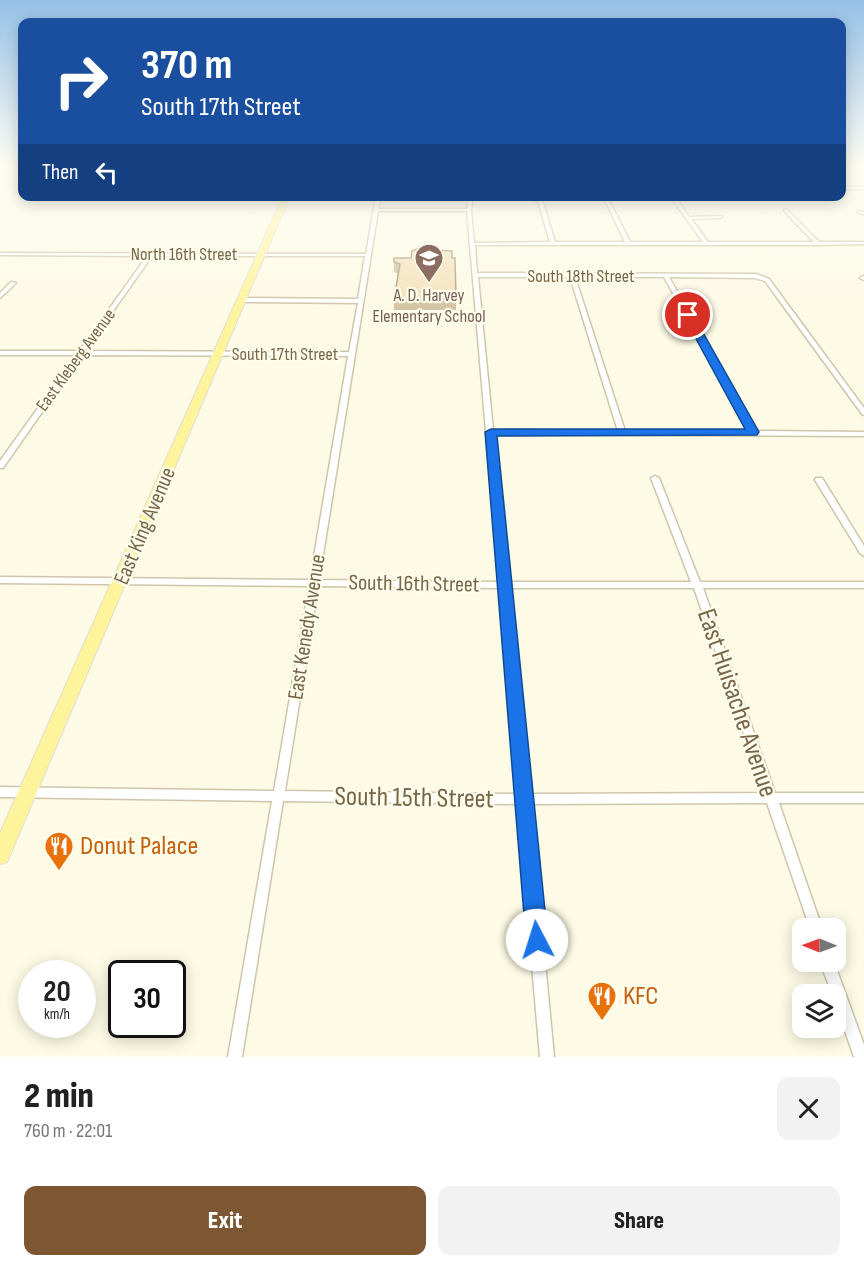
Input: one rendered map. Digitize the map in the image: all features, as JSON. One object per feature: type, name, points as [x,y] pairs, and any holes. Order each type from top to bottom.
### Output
[{"type":"main road","name":"East King Avenue","points":[[0,855],[122,580],[279,215]]},
{"type":"street","name":"East Kenedy Avenue","points":[[235,1057],[375,215]]},
{"type":"street","points":[[470,215],[547,1057]]},
{"type":"street","points":[[545,215],[553,243]]},
{"type":"street","points":[[615,215],[628,243]]},
{"type":"street","points":[[686,215],[706,243]]},
{"type":"street","points":[[791,215],[819,244]]},
{"type":"street","points":[[688,218],[720,218]]},
{"type":"street","points":[[474,244],[864,243]]},
{"type":"street","name":"North 16th Street","points":[[0,254],[369,255]]},
{"type":"street","name":"East Kleberg Avenue","points":[[0,466],[151,255]]},
{"type":"street","name":"South 18th Street","points":[[477,275],[756,276],[767,280],[864,413]]},
{"type":"street","points":[[572,275],[622,432]]},
{"type":"street","points":[[666,276],[753,432]]},
{"type":"street","points":[[0,296],[13,283]]},
{"type":"street","points":[[242,300],[361,301]]},
{"type":"street","name":"South 17th Street","points":[[0,353],[352,354]]},
{"type":"street","points":[[491,432],[864,434]]},
{"type":"street","name":"East Huisache Avenue","points":[[655,478],[697,585],[812,918]]},
{"type":"street","points":[[819,480],[864,553]]},
{"type":"street","name":"South 16th Street","points":[[0,580],[504,585],[864,585]]},
{"type":"street","name":"South 15th Street","points":[[0,792],[524,800],[864,798]]},
{"type":"street","points":[[831,972],[861,1057]]},
{"type":"building","name":"A. D. Harvey Elementary School","points":[[417,249],[452,251],[452,258],[455,258],[456,299],[394,299],[400,264],[394,262],[394,258],[411,258],[412,251]]},
{"type":"place","name":"A. D. Harvey Elementary School","points":[[429,284]]},
{"type":"place","name":"Donut Palace","points":[[59,872]]},
{"type":"place","name":"KFC","points":[[602,1022]]},
{"type":"route","points":[[537,940],[491,432],[753,432],[688,315]]}]
